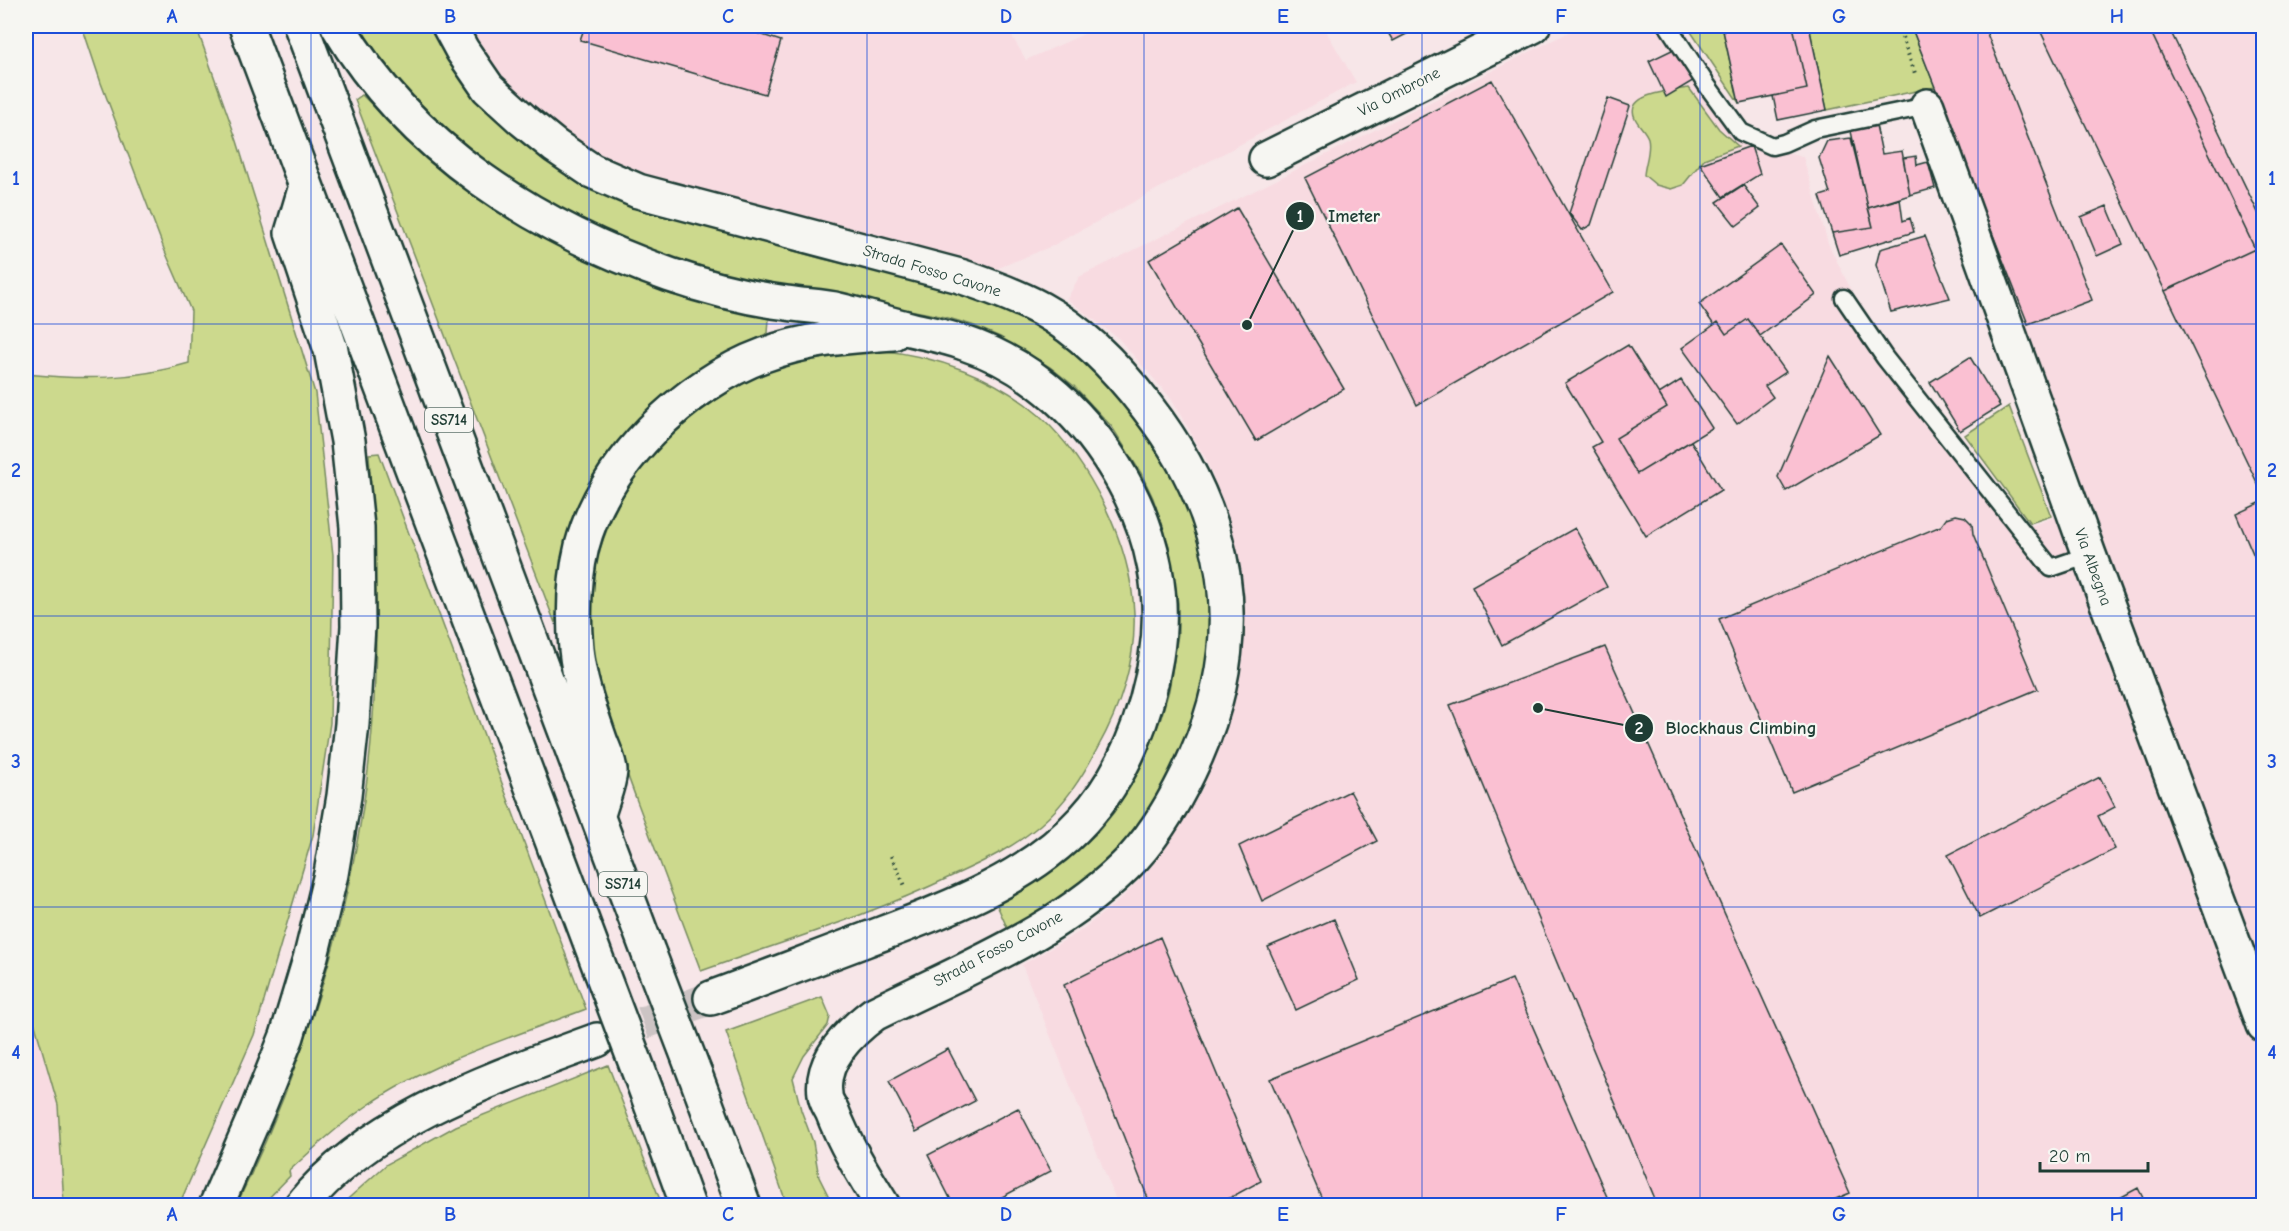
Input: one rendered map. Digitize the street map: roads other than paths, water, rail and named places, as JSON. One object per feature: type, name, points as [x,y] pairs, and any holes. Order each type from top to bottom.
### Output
[{"type":"main road","name":"SS714","points":[[246,26],[602,971],[688,1206]]},
{"type":"main road","name":"SS714","points":[[301,26],[744,1206]]},
{"type":"main road","points":[[338,26],[367,71],[439,148],[492,186],[548,221],[612,252],[704,286],[736,294],[836,309],[941,336],[992,353],[1032,378],[1073,412],[1110,459],[1136,505],[1151,550],[1156,576],[1160,633],[1151,685],[1143,713],[1125,757],[1099,801],[1083,820],[1063,840],[1022,870],[955,904],[711,998]]},
{"type":"main road","name":"Strada Fosso Cavone","points":[[449,26],[488,88],[555,146],[592,171],[658,197],[960,276],[1005,292],[1042,309],[1069,327],[1098,352],[1131,387],[1162,426],[1187,466],[1205,506],[1220,553],[1227,595],[1226,638],[1220,685],[1204,737],[1183,786],[1160,825],[1118,872],[1070,911],[1027,937],[874,1014],[856,1028],[839,1046],[827,1071],[825,1094],[843,1140],[883,1206]]},
{"type":"main road","name":"Via Ombrone","points":[[1266,159],[1533,26]]},
{"type":"main road","name":"Via Albegna","points":[[1927,106],[2089,555],[2264,1025]]},
{"type":"main road","points":[[216,1206],[287,1036],[311,956],[331,874],[344,796],[352,724],[358,626],[357,527],[348,441],[331,350],[292,233],[306,186]]},
{"type":"main road","points":[[598,815],[610,770],[580,678],[574,625],[575,595],[582,545],[613,480],[631,455],[667,416],[710,382],[735,368],[794,345],[830,337],[915,331]]},
{"type":"main road","points":[[301,1206],[310,1193],[345,1162],[415,1116],[484,1083],[597,1040]]},
{"type":"lane","points":[[1668,26],[1741,132],[1772,146],[1815,129],[1927,106]]},
{"type":"lane","points":[[1844,298],[1885,358],[2051,567],[2089,555]]},
{"type":"tunnel","points":[[597,1040],[711,998]]},
{"type":"place","name":"Imeter","points":[[1247,325]]},
{"type":"place","name":"Blockhaus Climbing","points":[[1538,708]]}]
